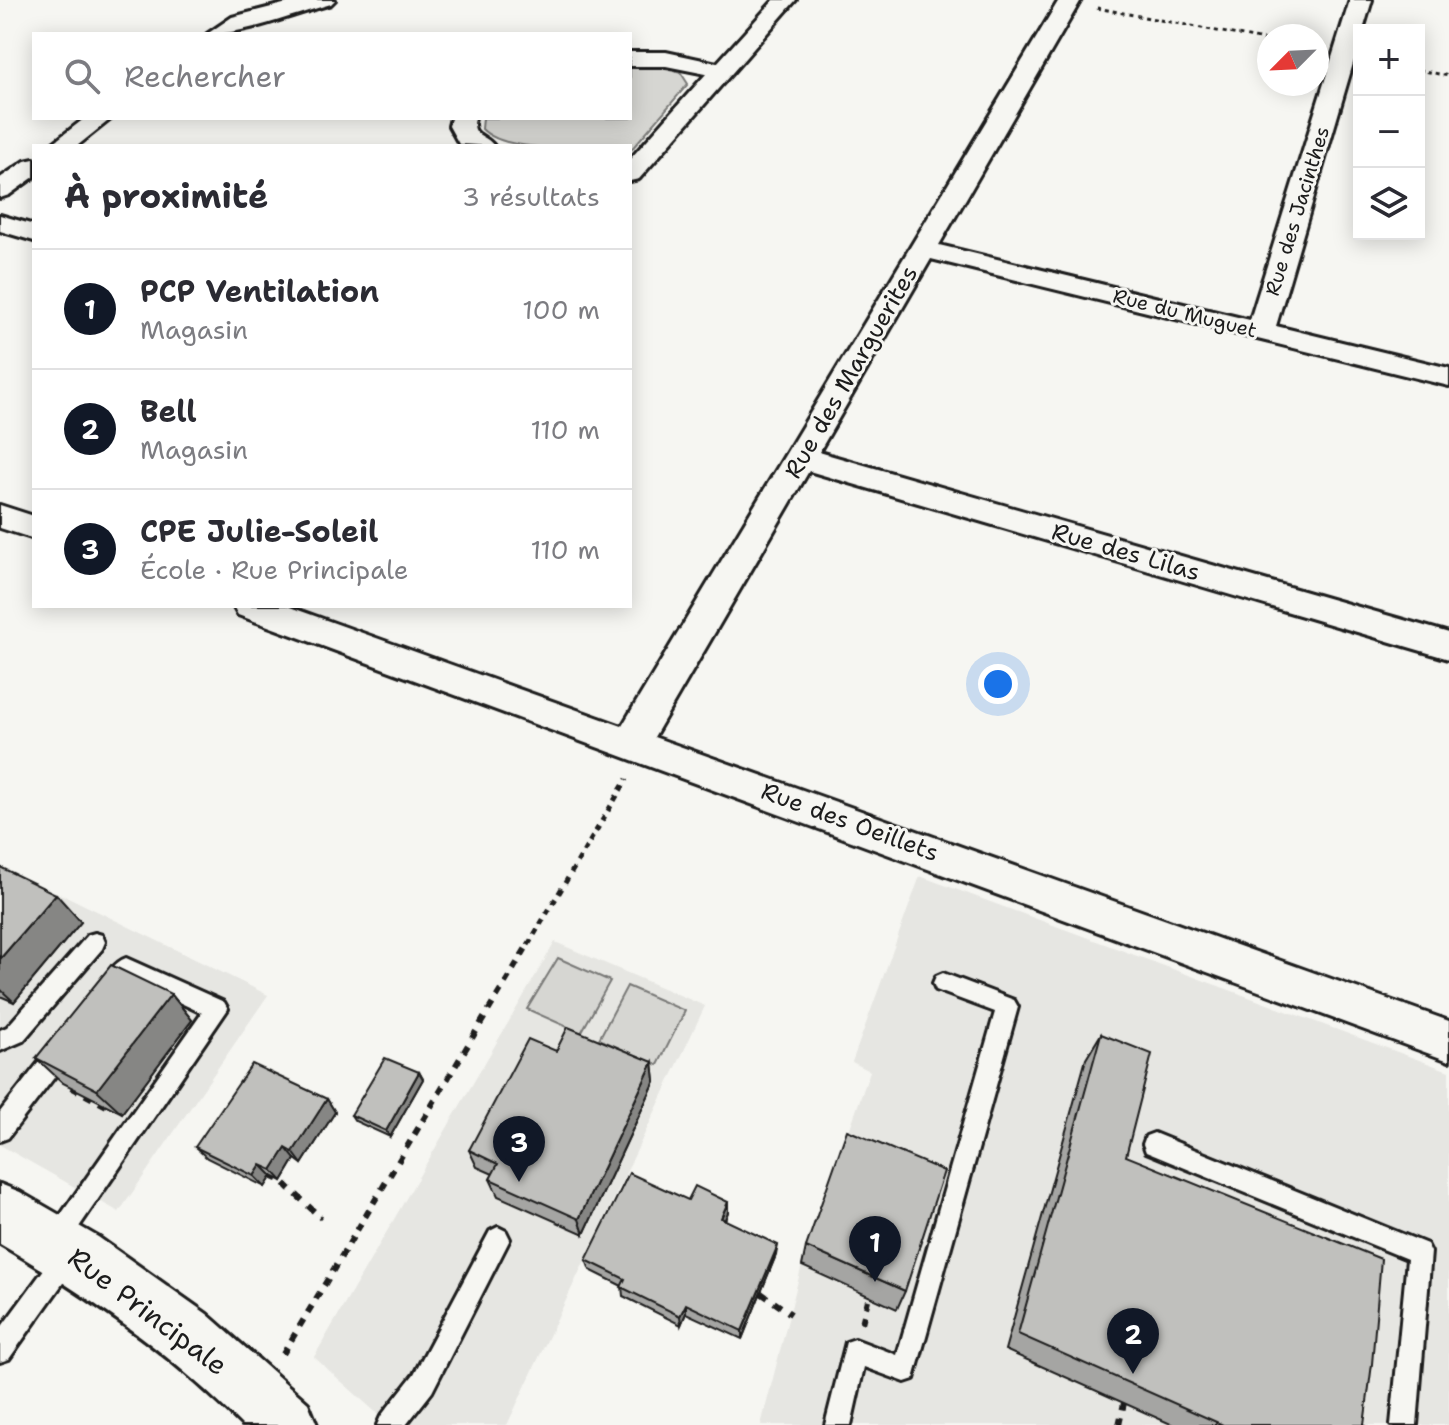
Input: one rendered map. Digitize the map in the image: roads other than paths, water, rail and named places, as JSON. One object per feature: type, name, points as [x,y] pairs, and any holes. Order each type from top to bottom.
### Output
[{"type":"main road","name":"Rue Principale","points":[[0,1212],[63,1248],[152,1307],[228,1369],[286,1425]]},
{"type":"street","points":[[222,32],[240,22],[324,0]]},
{"type":"street","points":[[632,172],[785,0]]},
{"type":"street","name":"Rue des Jacinthes","points":[[1261,331],[1361,0]]},
{"type":"street","name":"Rue des Marguerites","points":[[631,757],[922,249],[1070,2]]},
{"type":"street","points":[[632,59],[666,59],[723,71]]},
{"type":"street","points":[[64,144],[97,120]]},
{"type":"street","points":[[462,120],[461,126],[467,139],[478,144]]},
{"type":"street","points":[[0,190],[32,167]]},
{"type":"street","points":[[0,223],[32,232]]},
{"type":"street","name":"Rue du Muguet","points":[[922,249],[1449,377]]},
{"type":"street","name":"Rue des Lilas","points":[[802,458],[1449,646]]},
{"type":"street","points":[[0,516],[32,527]]},
{"type":"street","name":"Rue des Oeillets","points":[[255,608],[631,757],[1449,1041]]},
{"type":"lane","points":[[0,1041],[15,1034],[95,942]]},
{"type":"lane","points":[[0,1350],[217,1009],[126,967],[99,1002]]},
{"type":"lane","points":[[838,1425],[855,1351],[905,1370],[1007,1007],[943,983]]},
{"type":"lane","points":[[0,1130],[72,1038]]},
{"type":"lane","points":[[1154,1144],[1419,1252],[1404,1425]]},
{"type":"lane","points":[[390,1425],[423,1383],[498,1239]]},
{"type":"place","name":"CPE Julie-Soleil","points":[[519,1182]]},
{"type":"place","name":"PCP Ventilation","points":[[875,1282]]},
{"type":"place","name":"Bell","points":[[1133,1374]]}]
